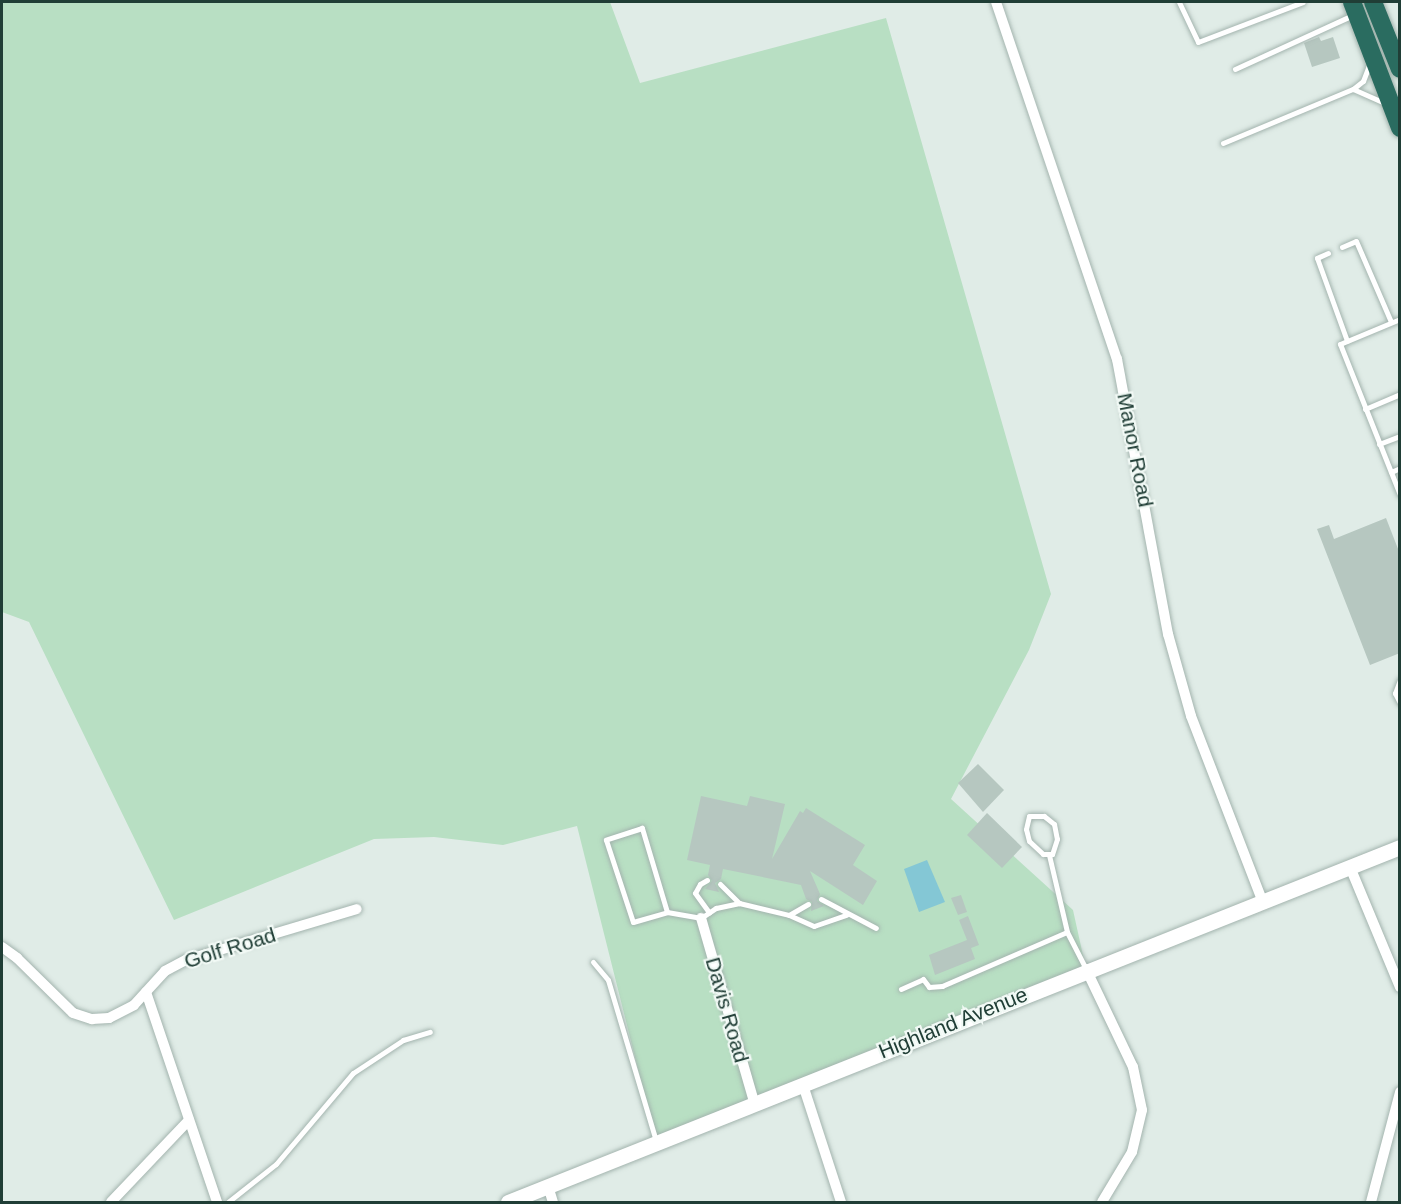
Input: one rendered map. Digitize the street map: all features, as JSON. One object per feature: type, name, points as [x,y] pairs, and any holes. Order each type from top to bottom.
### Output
[{"type":"highway","points":[[1373,2],[1397,58]]},
{"type":"highway","points":[[1354,7],[1396,119]]},
{"type":"street","name":"Manor Road","points":[[996,2],[1117,359],[1168,634],[1191,716],[1262,900]]},
{"type":"street","name":"Highland Avenue","points":[[508,1203],[656,1141],[803,1085],[1086,969],[1400,846]]},
{"type":"street","points":[[1350,867],[1400,987]]},
{"type":"street","name":"Golf Road","points":[[2,948],[17,957],[73,1013],[92,1019],[122,1012],[146,992],[165,971],[186,960],[357,909]]},
{"type":"street","name":"Davis Road","points":[[705,915],[754,1102]]},
{"type":"street","points":[[1086,969],[1133,1067],[1142,1110],[1132,1152],[1102,1203]]},
{"type":"street","points":[[146,992],[217,1203]]},
{"type":"street","points":[[803,1085],[841,1203]]},
{"type":"street","points":[[1371,1203],[1400,1092]]},
{"type":"street","points":[[111,1203],[189,1120]]},
{"type":"street","points":[[548,1186],[553,1203]]},
{"type":"lane","points":[[1179,2],[1198,42],[1303,2]]},
{"type":"lane","points":[[1235,69],[1354,7]]},
{"type":"lane","points":[[1223,143],[1353,89],[1363,81],[1372,57]]},
{"type":"lane","points":[[1353,89],[1372,95],[1396,119]]},
{"type":"lane","points":[[1342,247],[1356,241],[1391,322]]},
{"type":"lane","points":[[1328,253],[1317,258],[1347,341]]},
{"type":"lane","points":[[1400,319],[1341,344],[1400,495]]},
{"type":"lane","points":[[1365,409],[1400,394]]},
{"type":"lane","points":[[1379,444],[1400,436]]},
{"type":"lane","points":[[1391,472],[1400,468]]},
{"type":"lane","points":[[1400,680],[1395,693],[1400,703]]},
{"type":"lane","points":[[1049,855],[1057,843],[1054,824],[1044,816],[1030,816],[1026,826],[1029,841],[1049,855],[1067,932],[1086,969]]},
{"type":"lane","points":[[667,912],[642,828],[606,840],[633,922],[667,912],[705,915],[739,903]]},
{"type":"lane","points":[[705,915],[696,895],[698,885],[707,880]]},
{"type":"lane","points":[[720,884],[739,903],[789,915],[816,926],[846,915]]},
{"type":"lane","points":[[821,899],[832,902],[846,915],[876,928]]},
{"type":"lane","points":[[789,915],[808,904]]},
{"type":"lane","points":[[902,989],[923,979],[928,987],[942,986],[1067,932]]},
{"type":"lane","points":[[593,962],[608,980],[656,1141]]},
{"type":"lane","points":[[228,1203],[276,1164],[353,1073],[403,1040],[430,1032]]},
{"type":"green space","points":[[2,2],[610,2],[640,83],[886,18],[1051,594],[1029,650],[951,799],[1073,910],[1086,969],[656,1141],[577,826],[503,845],[434,837],[374,839],[174,920],[29,622],[2,612]]},
{"type":"water","points":[[927,860],[945,902],[919,912],[904,869]]},
{"type":"building","points":[[1319,37],[1321,41],[1333,37],[1340,58],[1312,67],[1304,43]]},
{"type":"building","points":[[1386,518],[1400,554],[1400,653],[1370,665],[1317,529],[1329,525],[1334,539]]},
{"type":"building","points":[[978,764],[1004,790],[983,812],[958,783]]},
{"type":"building","points":[[701,796],[747,806],[750,796],[785,804],[772,859],[800,811],[803,813],[806,808],[865,845],[853,865],[877,881],[863,905],[810,871],[820,894],[817,901],[824,906],[811,911],[812,902],[806,899],[801,885],[723,869],[721,879],[715,883],[719,892],[705,889],[712,881],[708,875],[710,865],[687,860]]},
{"type":"building","points":[[987,813],[1022,847],[1002,868],[967,835]]},
{"type":"building","points":[[961,895],[967,912],[958,915],[951,898]]},
{"type":"building","points":[[968,916],[979,945],[971,948],[975,959],[935,975],[929,955],[967,940],[959,920]]}]
